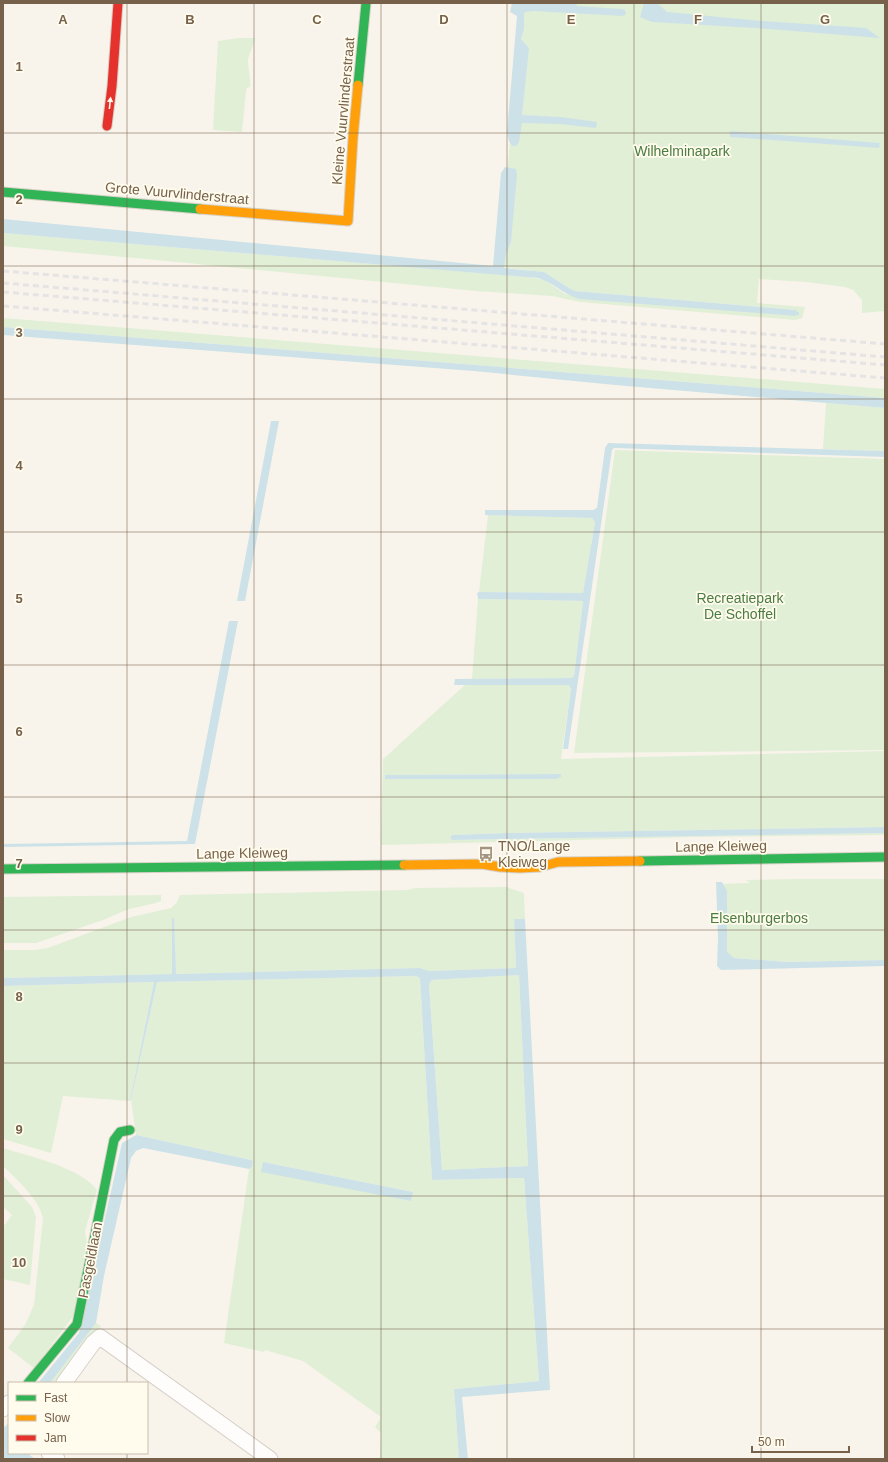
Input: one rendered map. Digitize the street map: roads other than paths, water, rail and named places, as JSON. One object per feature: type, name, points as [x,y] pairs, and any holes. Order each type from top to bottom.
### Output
[{"type":"street","points":[[108,123],[118,3]]},
{"type":"street","name":"Kleine Vuurvlinderstraat","points":[[348,221],[353,138],[366,3]]},
{"type":"street","name":"Grote Vuurvlinderstraat","points":[[3,192],[348,221]]},
{"type":"street","name":"Lange Kleiweg","points":[[3,869],[482,864],[496,867],[520,868],[547,866],[558,862],[885,857]]},
{"type":"street","name":"Lange Kleiweg","points":[[482,864],[496,859],[511,858]]},
{"type":"street","name":"Lange Kleiweg","points":[[542,858],[549,858],[558,862]]},
{"type":"street","name":"Pasgeldlaan","points":[[29,1382],[77,1324],[114,1140],[120,1132],[130,1130]]},
{"type":"street","points":[[65,1382],[93,1343],[100,1337],[270,1459]]},
{"type":"railway","points":[[3,271],[885,344]]},
{"type":"railway","points":[[3,283],[885,357]]},
{"type":"railway","points":[[3,292],[885,365]]},
{"type":"railway","points":[[3,306],[885,378]]},
{"type":"place","name":"TNO/Lange Kleiweg","points":[[486,854]]},
{"type":"park label","name":"Wilhelminapark","points":[[682,151]]},
{"type":"park label","name":"Recreatiepark De Schoffel","points":[[740,606]]},
{"type":"park label","name":"Elsenburgerbos","points":[[759,918]]}]
